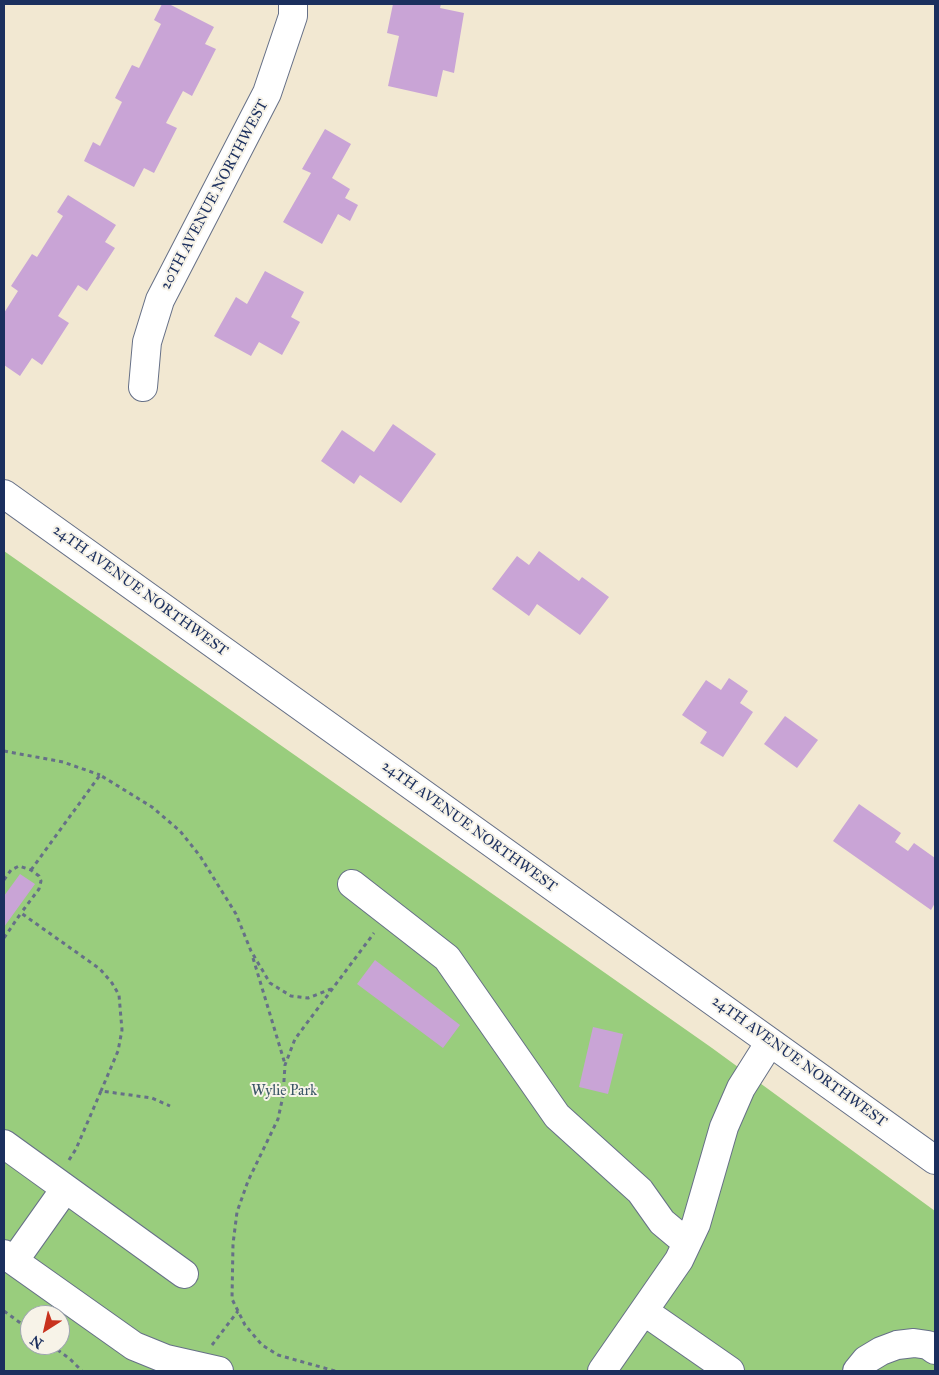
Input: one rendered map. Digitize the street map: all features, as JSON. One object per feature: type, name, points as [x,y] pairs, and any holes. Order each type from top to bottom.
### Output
[{"type":"street","name":"20TH AVENUE NORTHWEST","points":[[143,387],[147,342],[160,300],[267,93],[293,16],[293,4]]},
{"type":"street","name":"24TH AVENUE NORTHWEST","points":[[4,494],[935,1160]]},
{"type":"street","points":[[352,884],[447,958],[557,1116],[640,1191],[662,1222],[687,1243]]},
{"type":"street","points":[[602,1371],[645,1312],[679,1260],[712,1174],[724,1127],[741,1088],[770,1042]]},
{"type":"street","points":[[4,1144],[184,1274]]},
{"type":"street","points":[[60,1185],[9,1257],[134,1346],[166,1359],[208,1369]]},
{"type":"street","points":[[645,1312],[730,1371]]},
{"type":"street","points":[[857,1371],[866,1360],[881,1351],[897,1345],[914,1342],[928,1345],[935,1350]]},
{"type":"path","points":[[4,751],[63,762],[100,775],[152,807],[180,831],[200,856],[236,914],[251,951],[285,1065],[284,1096],[278,1119],[248,1181],[237,1212],[233,1244],[232,1300],[245,1325],[262,1345],[278,1355],[335,1371]]},
{"type":"path","points":[[31,870],[100,775]]},
{"type":"path","points":[[4,880],[11,870],[18,866],[31,870],[39,876],[41,882],[39,889],[4,938]]},
{"type":"path","points":[[22,913],[100,969],[119,995],[122,1030],[118,1051],[60,1185]]},
{"type":"path","points":[[285,1065],[295,1039],[388,913]]},
{"type":"path","points":[[251,951],[270,983],[291,996],[308,998],[333,988]]},
{"type":"path","points":[[101,1091],[152,1098],[170,1106]]},
{"type":"path","points":[[4,1311],[20,1323]]},
{"type":"path","points":[[208,1369],[238,1311]]},
{"type":"path","points":[[65,1355],[82,1371]]},
{"type":"green space","name":"Wylie Park","points":[[4,551],[712,1048],[935,1211],[935,1371],[4,1371]]},
{"type":"building","points":[[162,4],[169,4],[214,27],[205,44],[216,49],[192,96],[183,91],[166,123],[177,128],[154,173],[144,168],[134,187],[84,161],[93,142],[100,146],[122,102],[115,98],[132,65],[139,68],[161,24],[154,20]]},
{"type":"building","points":[[393,4],[441,4],[440,8],[464,13],[454,73],[443,70],[437,97],[388,86],[399,36],[387,33]]},
{"type":"building","points":[[325,129],[351,144],[332,178],[350,189],[345,198],[358,205],[350,221],[338,214],[322,244],[283,222],[311,173],[302,169]]},
{"type":"building","points":[[68,195],[116,225],[105,242],[115,248],[87,291],[78,285],[58,316],[69,323],[42,365],[32,358],[20,376],[4,365],[4,313],[18,291],[11,286],[32,254],[37,257],[63,216],[57,212]]},
{"type":"building","points":[[265,271],[304,292],[291,317],[300,322],[282,355],[259,342],[251,356],[214,336],[236,297],[247,304]]},
{"type":"building","points":[[393,424],[436,454],[401,503],[360,475],[354,484],[321,461],[342,430],[374,452]]},
{"type":"building","points":[[539,551],[579,581],[582,577],[609,597],[580,635],[537,604],[529,616],[492,589],[517,556],[529,565]]},
{"type":"building","points":[[729,678],[748,691],[740,703],[753,712],[723,757],[700,743],[707,732],[682,715],[706,680],[721,690]]},
{"type":"building","points":[[785,716],[818,740],[797,768],[764,744]]},
{"type":"building","points":[[859,804],[901,833],[895,842],[908,851],[914,843],[935,858],[935,903],[931,910],[833,841]]},
{"type":"building","points":[[20,874],[35,884],[4,927],[4,896]]},
{"type":"building","points":[[375,960],[460,1025],[443,1048],[357,984]]},
{"type":"building","points":[[593,1027],[623,1034],[608,1094],[579,1087]]}]
